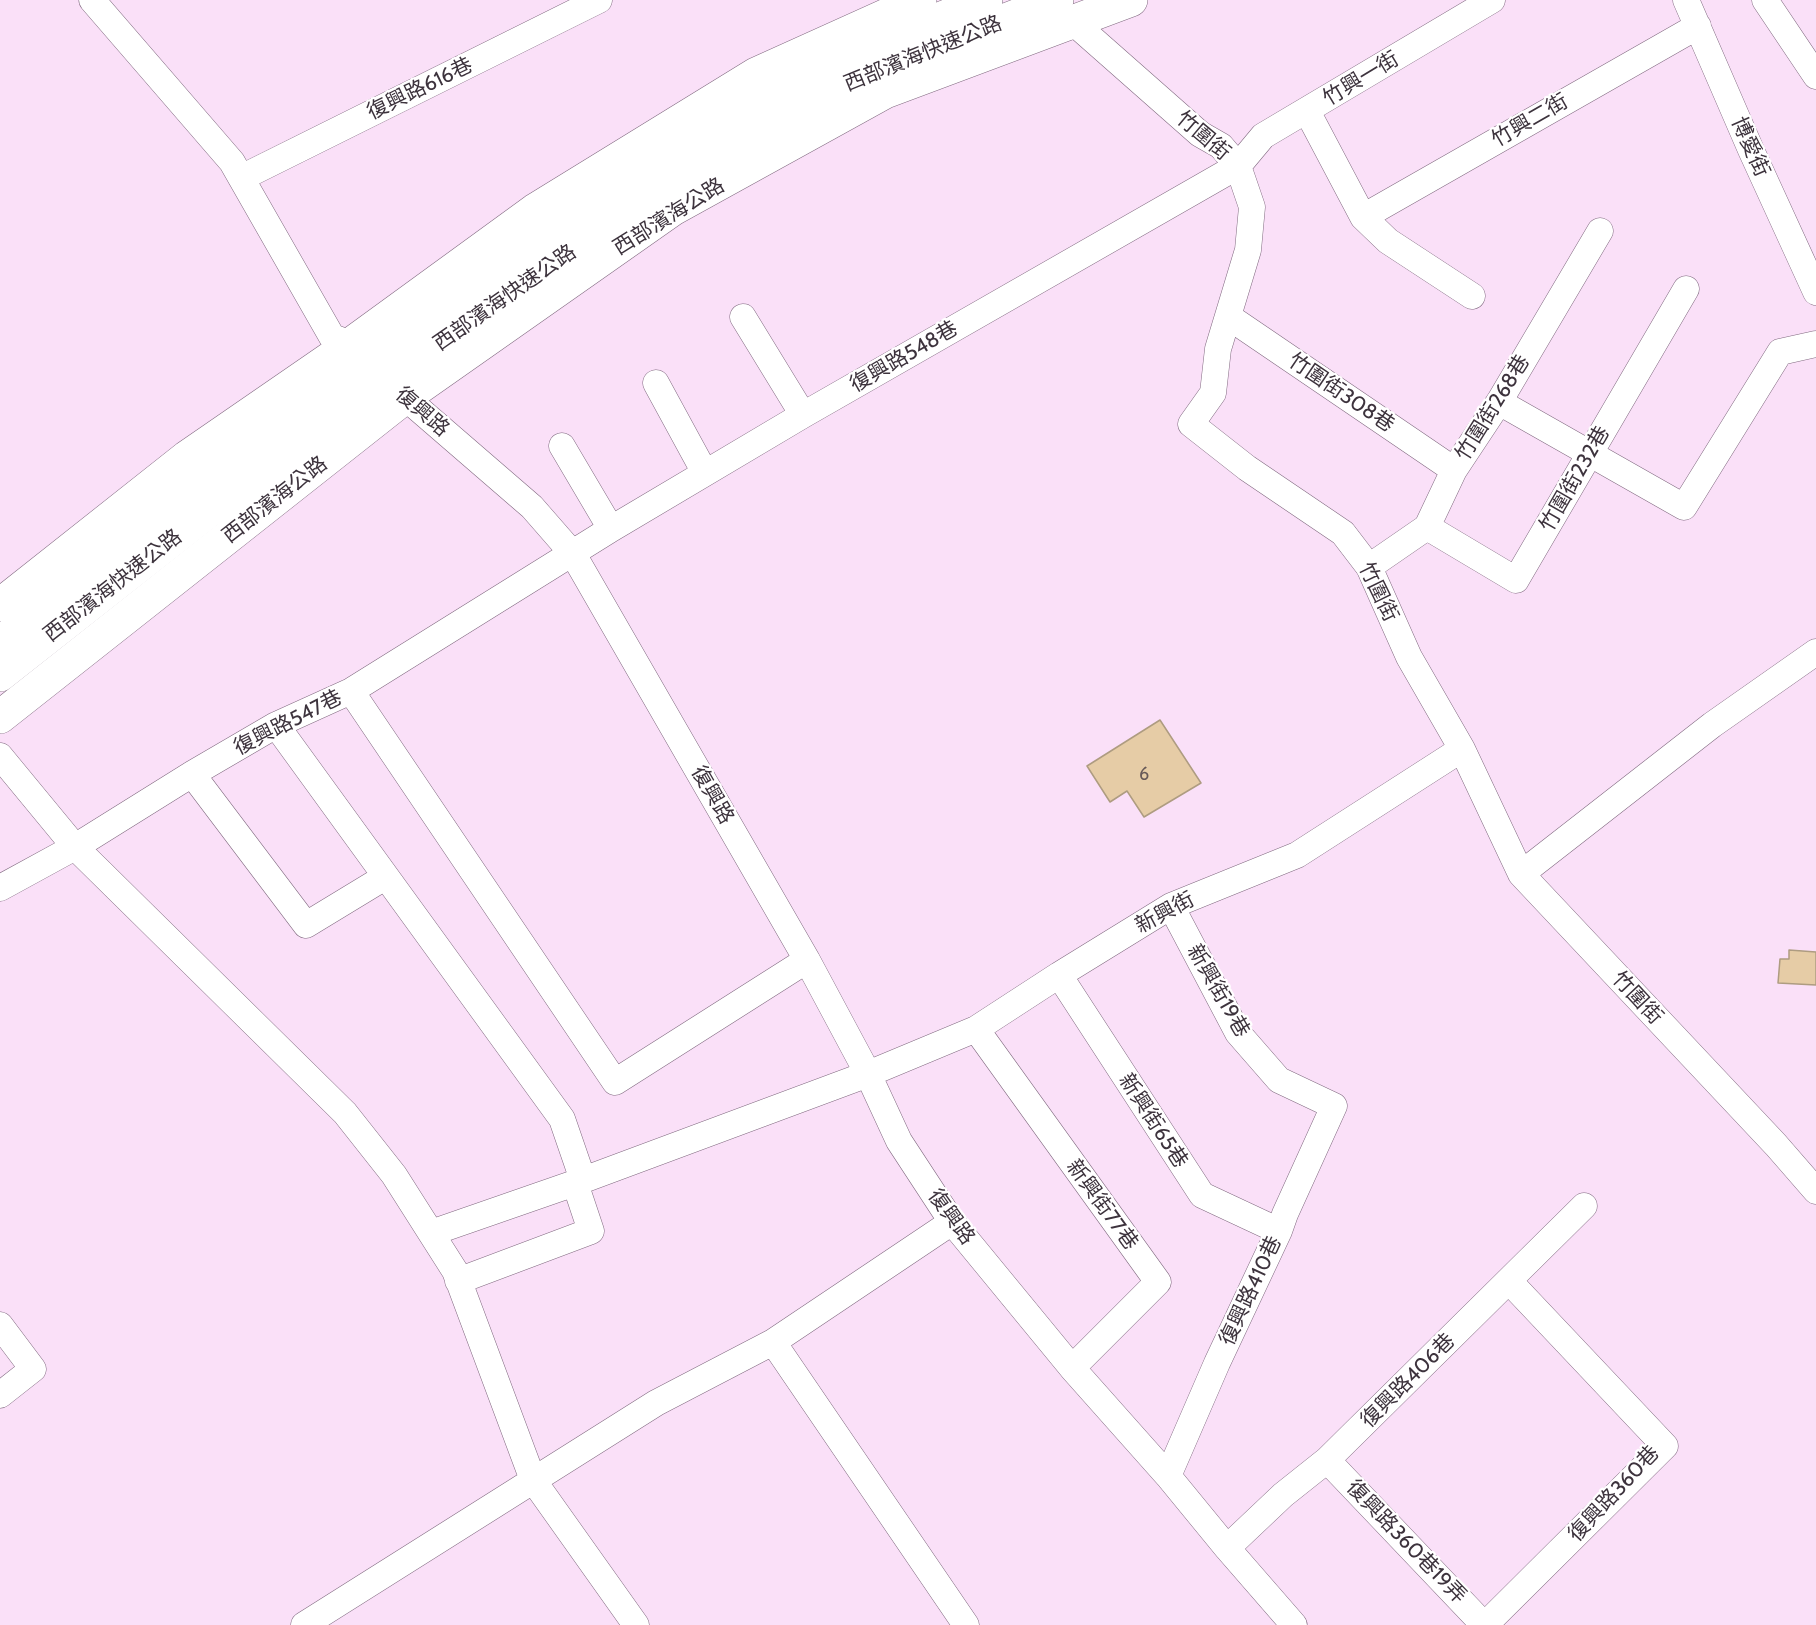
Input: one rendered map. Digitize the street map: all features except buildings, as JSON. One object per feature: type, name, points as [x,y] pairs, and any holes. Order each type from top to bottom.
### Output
[{"type":"main road","name":"西部濱海公路","points":[[0,717],[377,370],[535,210],[756,74],[920,0]]},
{"type":"main road","points":[[847,69],[938,0]]},
{"type":"main road","name":"西部濱海快速公路","points":[[0,643],[181,501],[377,370],[626,214],[847,69],[986,0]]},
{"type":"main road","name":"西部濱海公路","points":[[0,605],[187,457],[377,370],[885,92],[1065,11],[1131,0]]},
{"type":"main road","name":"西部濱海快速公路","points":[[847,69],[1065,11]]},
{"type":"main road","name":"西部濱海快速公路","points":[[0,675],[210,510],[377,370]]},
{"type":"street","name":"復興路","points":[[92,0],[232,162],[332,337],[377,370],[532,507],[573,554],[807,960],[868,1074],[899,1141],[952,1222],[1072,1368],[1168,1476],[1294,1625]]},
{"type":"street","name":"復興路616巷","points":[[241,178],[599,0]]},
{"type":"street","name":"竹興一街","points":[[1238,166],[1263,136],[1492,0]]},
{"type":"street","name":"博愛街","points":[[1686,0],[1816,292]]},
{"type":"street","points":[[1765,0],[1816,76]]},
{"type":"street","name":"竹圍街","points":[[1065,11],[1200,134],[1221,146],[1238,166],[1252,207],[1248,250],[1218,349],[1213,393],[1191,424],[1247,468],[1343,533],[1369,567],[1409,657],[1462,749],[1521,874],[1816,1191]]},
{"type":"street","name":"竹興二街","points":[[1363,217],[1698,26]]},
{"type":"street","points":[[1307,111],[1363,217],[1388,241],[1472,296]]},
{"type":"street","name":"復興路548巷","points":[[573,554],[610,529],[802,415],[1238,166]]},
{"type":"street","name":"竹圍街268巷","points":[[1427,528],[1454,470],[1498,402],[1600,231]]},
{"type":"street","name":"竹圍街232巷","points":[[1427,528],[1516,580],[1686,289]]},
{"type":"street","name":"竹圍街308巷","points":[[1229,316],[1454,470]]},
{"type":"street","points":[[743,317],[802,415]]},
{"type":"street","points":[[1498,402],[1684,507],[1780,352],[1816,344]]},
{"type":"street","points":[[656,383],[705,473]]},
{"type":"street","points":[[562,446],[610,529]]},
{"type":"street","points":[[1369,567],[1427,528]]},
{"type":"street","name":"復興路547巷","points":[[0,888],[75,847],[276,725],[351,691],[573,554]]},
{"type":"street","points":[[1521,874],[1712,724],[1816,651]]},
{"type":"street","points":[[351,691],[615,1082],[807,960]]},
{"type":"street","points":[[276,725],[562,1119],[591,1231],[458,1281]]},
{"type":"street","name":"新興街","points":[[431,1233],[579,1182],[868,1074],[976,1029],[1171,906],[1297,855],[1462,749]]},
{"type":"street","points":[[0,756],[75,847],[345,1113],[394,1175],[455,1271],[533,1480],[636,1625]]},
{"type":"street","points":[[192,774],[306,925],[385,877]]},
{"type":"street","name":"新興街19巷","points":[[1171,906],[1238,1033],[1279,1080],[1334,1106]]},
{"type":"street","name":"新興街65巷","points":[[1059,975],[1202,1195],[1279,1231]]},
{"type":"street","name":"新興街77巷","points":[[976,1029],[1158,1282],[1072,1368]]},
{"type":"street","name":"復興路410巷","points":[[1168,1476],[1334,1106]]},
{"type":"street","name":"復興路406巷","points":[[1227,1548],[1283,1495],[1328,1460],[1584,1206]]},
{"type":"street","points":[[306,1624],[656,1403],[773,1342],[952,1222]]},
{"type":"street","name":"復興路360巷","points":[[1485,1625],[1665,1446],[1509,1281]]},
{"type":"street","points":[[0,1325],[33,1368],[0,1395]]},
{"type":"street","points":[[773,1342],[966,1625]]},
{"type":"street","name":"復興路360巷19弄","points":[[1328,1460],[1485,1625]]}]
